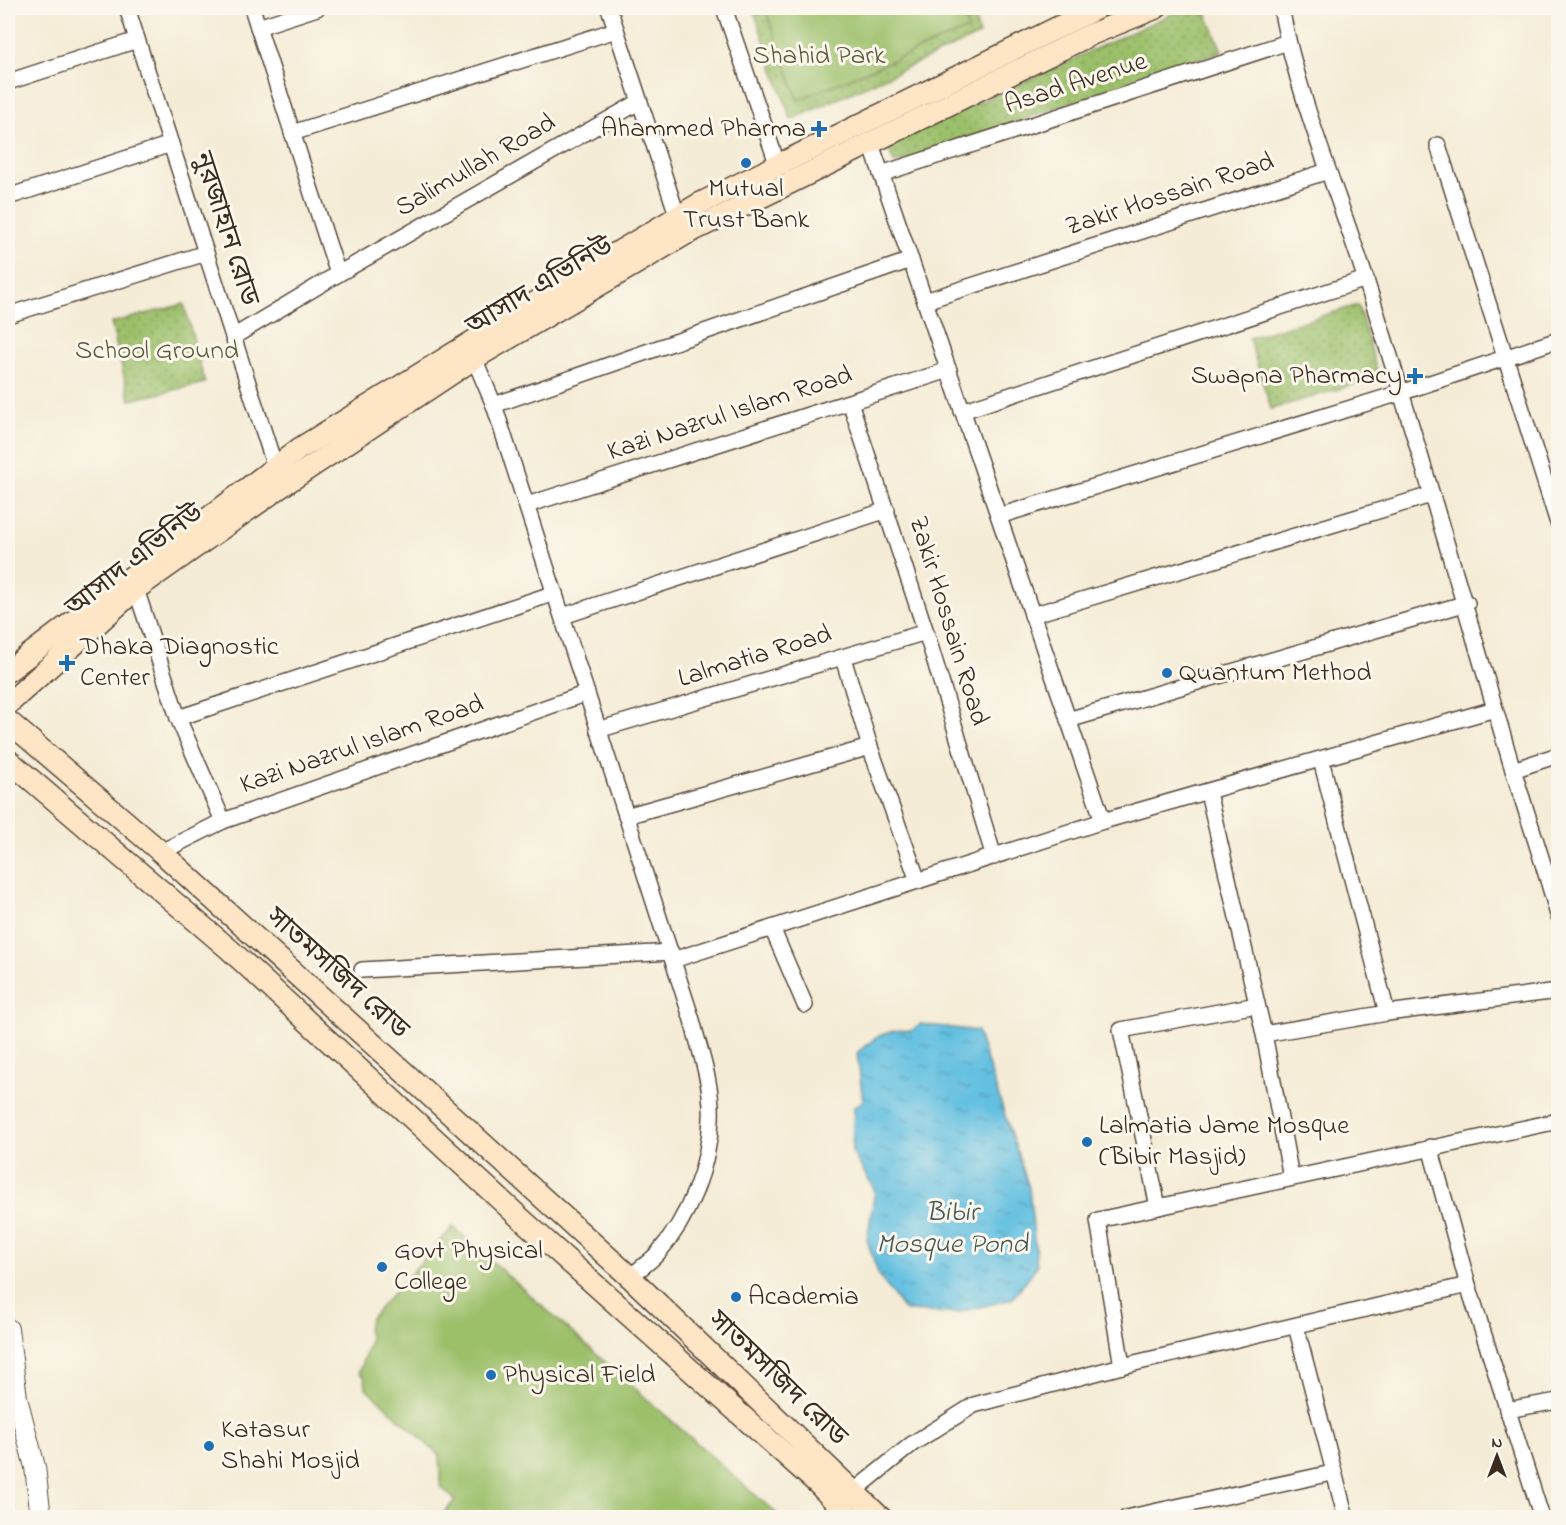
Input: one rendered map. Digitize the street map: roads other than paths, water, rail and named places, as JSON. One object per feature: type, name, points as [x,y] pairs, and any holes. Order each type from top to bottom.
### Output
[{"type":"main road","name":"আসাদ এভিনিউ","points":[[681,225],[870,141],[1092,34],[1156,8]]},
{"type":"main road","name":"আসাদ এভিনিউ","points":[[8,671],[275,466],[778,166],[1087,10]]},
{"type":"main road","name":"আসাদ এভিনিউ","points":[[8,704],[136,589],[471,351]]},
{"type":"main road","name":"সাতমসজিদ রোড","points":[[8,721],[161,852],[629,1277],[880,1518]]},
{"type":"main road","name":"সাতমসজিদ রোড","points":[[8,760],[229,949],[610,1299],[817,1483],[851,1518]]},
{"type":"main road","points":[[610,1299],[629,1277]]},
{"type":"street","name":"নুরজাহান রোড","points":[[127,8],[282,486]]},
{"type":"street","points":[[252,8],[338,274]]},
{"type":"street","points":[[258,27],[316,8]]},
{"type":"street","points":[[609,8],[681,225]]},
{"type":"street","points":[[724,8],[778,166]]},
{"type":"street","points":[[1281,8],[1287,42],[1328,171],[1366,279],[1431,495],[1467,603],[1495,709],[1557,905]]},
{"type":"street","points":[[1087,10],[1092,34]]},
{"type":"street","points":[[292,133],[616,30]]},
{"type":"street","points":[[8,82],[137,40]]},
{"type":"street","name":"Asad Avenue","points":[[881,174],[1287,42]]},
{"type":"street","name":"Salimullah Road","points":[[233,337],[338,274],[639,102]]},
{"type":"street","points":[[870,141],[1103,821]]},
{"type":"street","points":[[8,197],[171,144]]},
{"type":"street","points":[[1438,145],[1558,523]]},
{"type":"street","name":"Zakir Hossain Road","points":[[925,301],[1328,171]]},
{"type":"street","points":[[8,315],[206,253]]},
{"type":"street","points":[[494,405],[911,260]]},
{"type":"street","points":[[962,411],[1366,279]]},
{"type":"street","points":[[999,516],[1401,393],[1558,340]]},
{"type":"street","points":[[471,351],[494,405],[527,505],[672,956],[708,1081],[711,1119],[704,1165],[684,1214],[657,1253],[629,1277]]},
{"type":"street","name":"Kazi Nazrul Islam Road","points":[[527,505],[949,370]]},
{"type":"street","name":"Zakir Hossain Road","points":[[850,402],[926,632],[994,856]]},
{"type":"street","points":[[1032,615],[1431,495]]},
{"type":"street","points":[[563,616],[887,510]]},
{"type":"street","name":"Kazi Nazrul Islam Road","points":[[136,589],[178,718],[223,822]]},
{"type":"street","points":[[178,718],[555,593]]},
{"type":"street","points":[[1068,720],[1467,603]]},
{"type":"street","name":"Lalmatia Road","points":[[598,730],[926,632]]},
{"type":"street","points":[[843,658],[870,747],[918,881]]},
{"type":"street","name":"Kazi Nazrul Islam Road","points":[[161,852],[223,822],[587,693]]},
{"type":"street","points":[[362,970],[672,956],[772,928],[1103,821],[1495,709]]},
{"type":"street","points":[[626,816],[870,747]]},
{"type":"street","points":[[1514,770],[1558,755]]},
{"type":"street","points":[[1321,760],[1387,1013]]},
{"type":"street","points":[[1208,792],[1264,1034],[1291,1177]]},
{"type":"street","points":[[772,928],[805,1005]]},
{"type":"street","points":[[1264,1034],[1387,1013],[1558,991]]},
{"type":"street","points":[[1158,1207],[1121,1030],[1257,1005]]},
{"type":"street","points":[[1122,1366],[1098,1220],[1558,1121]]},
{"type":"street","points":[[1430,1147],[1468,1285],[1542,1518]]},
{"type":"street","points":[[853,1492],[912,1444],[974,1405],[1122,1366],[1468,1285]]},
{"type":"street","points":[[1296,1326],[1332,1473],[1346,1518]]},
{"type":"street","points":[[8,1329],[12,1398],[34,1467],[41,1518]]},
{"type":"street","points":[[1507,1410],[1558,1401]]},
{"type":"street","points":[[1126,1518],[1169,1514],[1332,1473]]},
{"type":"water","name":"Bibir Mosque Pond","points":[[920,1024],[977,1031],[1029,1188],[1037,1266],[1012,1299],[956,1313],[905,1311],[879,1276],[867,1240],[875,1191],[852,1151],[854,1107],[863,1101],[857,1053],[881,1035],[895,1031],[911,1031]]},
{"type":"place","name":"Ahammed Pharma","points":[[819,129]]},
{"type":"place","name":"Mutual Trust Bank","points":[[746,163]]},
{"type":"place","name":"Swapna Pharmacy","points":[[1415,376]]},
{"type":"place","name":"Dhaka Diagnostic Center","points":[[67,663]]},
{"type":"place","name":"Quantum Method","points":[[1167,673]]},
{"type":"place","name":"Lalmatia Jame Mosque (Bibir Masjid)","points":[[1087,1142]]},
{"type":"place","name":"Govt Physical College","points":[[382,1267]]},
{"type":"place","name":"Academia","points":[[736,1297]]},
{"type":"place","name":"Physical Field","points":[[491,1375]]},
{"type":"place","name":"Katasur Shahi Mosjid","points":[[209,1446]]},
{"type":"park label","name":"Shahid Park","points":[[819,56]]},
{"type":"park label","name":"School Ground","points":[[157,351]]}]
